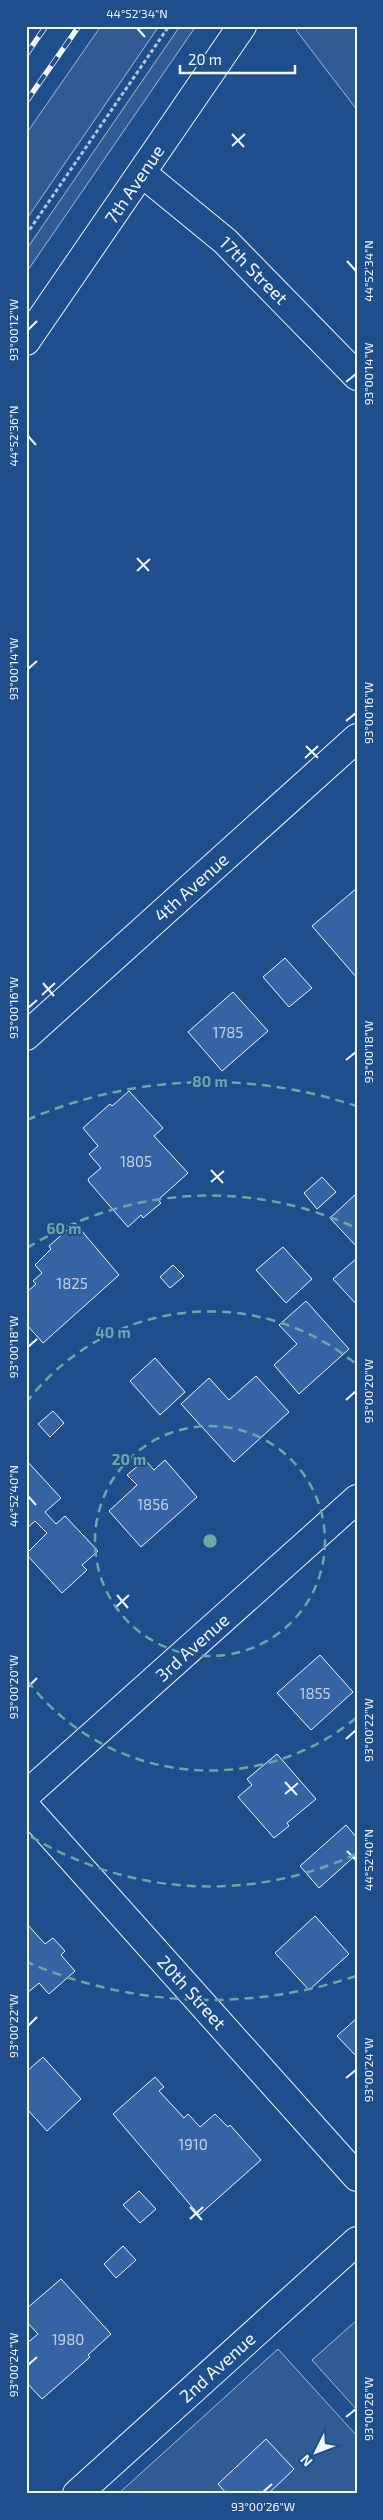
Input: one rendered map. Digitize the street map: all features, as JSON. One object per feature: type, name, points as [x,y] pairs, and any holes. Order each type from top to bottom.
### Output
[{"type":"street","name":"7th Avenue","points":[[26,341],[242,26]]},
{"type":"street","name":"17th Street","points":[[142,173],[225,241],[357,376]]},
{"type":"street","name":"4th Avenue","points":[[26,1036],[357,738]]},
{"type":"street","name":"3rd Avenue","points":[[26,1795],[357,1499]]},
{"type":"street","name":"20th Street","points":[[26,1808],[357,2177]]},
{"type":"street","name":"2nd Avenue","points":[[77,2494],[357,2241]]},
{"type":"path","points":[[26,235],[169,26]]},
{"type":"shaded area","points":[[101,26],[159,26],[26,220],[26,134]]},
{"type":"shaded area","points":[[180,26],[196,26],[26,273],[26,250]]},
{"type":"shaded area","points":[[299,26],[357,26],[357,110],[296,30]]},
{"type":"shaded area","points":[[357,2320],[357,2410],[312,2360]]},
{"type":"shaded area","points":[[278,2349],[357,2436],[357,2494],[118,2494]]},
{"type":"building","points":[[357,888],[357,978],[312,926]]},
{"type":"building","points":[[285,958],[312,988],[289,1007],[263,977]]},
{"type":"building","points":[[233,992],[268,1031],[222,1071],[188,1032]]},
{"type":"building","points":[[129,1091],[163,1128],[154,1136],[188,1173],[158,1200],[161,1203],[143,1218],[141,1215],[128,1227],[89,1182],[88,1179],[101,1168],[89,1154],[98,1146],[83,1128],[110,1104],[112,1106]]},
{"type":"building","points":[[322,1177],[336,1192],[317,1209],[304,1193]]},
{"type":"building","points":[[357,1193],[357,1247],[330,1218]]},
{"type":"building","points":[[75,1223],[119,1275],[43,1343],[26,1324],[26,1293],[36,1284],[33,1281],[42,1273],[35,1265],[51,1249],[49,1246]]},
{"type":"building","points":[[283,1247],[312,1279],[286,1303],[256,1270]]},
{"type":"building","points":[[357,1258],[357,1305],[333,1279]]},
{"type":"building","points":[[173,1265],[184,1276],[170,1288],[160,1277]]},
{"type":"building","points":[[306,1301],[349,1349],[299,1394],[274,1365],[297,1344],[279,1325]]},
{"type":"building","points":[[155,1358],[185,1392],[160,1415],[130,1381]]},
{"type":"building","points":[[256,1376],[289,1412],[234,1462],[181,1404],[209,1378],[229,1400]]},
{"type":"building","points":[[53,1411],[64,1423],[50,1437],[38,1424]]},
{"type":"building","points":[[26,1460],[61,1498],[45,1512],[56,1524],[65,1516],[98,1551],[82,1565],[87,1570],[62,1593],[26,1554],[47,1533],[35,1521],[26,1529]]},
{"type":"building","points":[[145,1460],[154,1470],[165,1460],[197,1497],[141,1547],[109,1511],[137,1485],[127,1475]]},
{"type":"building","points":[[320,1655],[353,1692],[311,1730],[277,1693]]},
{"type":"building","points":[[277,1754],[316,1799],[287,1823],[289,1826],[274,1838],[238,1797],[252,1785],[247,1779]]},
{"type":"building","points":[[346,1825],[357,1838],[357,1854],[319,1888],[300,1866]]},
{"type":"building","points":[[315,1916],[349,1954],[309,1990],[275,1953]]},
{"type":"building","points":[[27,1924],[45,1944],[53,1938],[65,1951],[61,1955],[75,1971],[49,1994],[39,1983],[26,1994]]},
{"type":"building","points":[[357,2018],[357,2057],[337,2036]]},
{"type":"building","points":[[43,2057],[81,2099],[47,2131],[26,2108],[26,2072]]},
{"type":"building","points":[[155,2077],[164,2087],[159,2091],[184,2118],[188,2114],[200,2127],[215,2114],[228,2127],[230,2125],[261,2160],[199,2215],[113,2114]]},
{"type":"building","points":[[139,2191],[156,2209],[140,2223],[123,2205]]},
{"type":"building","points":[[123,2246],[136,2260],[116,2278],[104,2264]]},
{"type":"building","points":[[61,2279],[111,2334],[88,2355],[90,2357],[42,2399],[26,2382],[26,2344],[38,2334],[26,2321],[26,2309]]},
{"type":"building","points":[[266,2439],[294,2469],[268,2494],[227,2494],[218,2484]]},
{"type":"railway","points":[[26,55],[46,26]]},
{"type":"railway","points":[[26,102],[79,26]]}]
